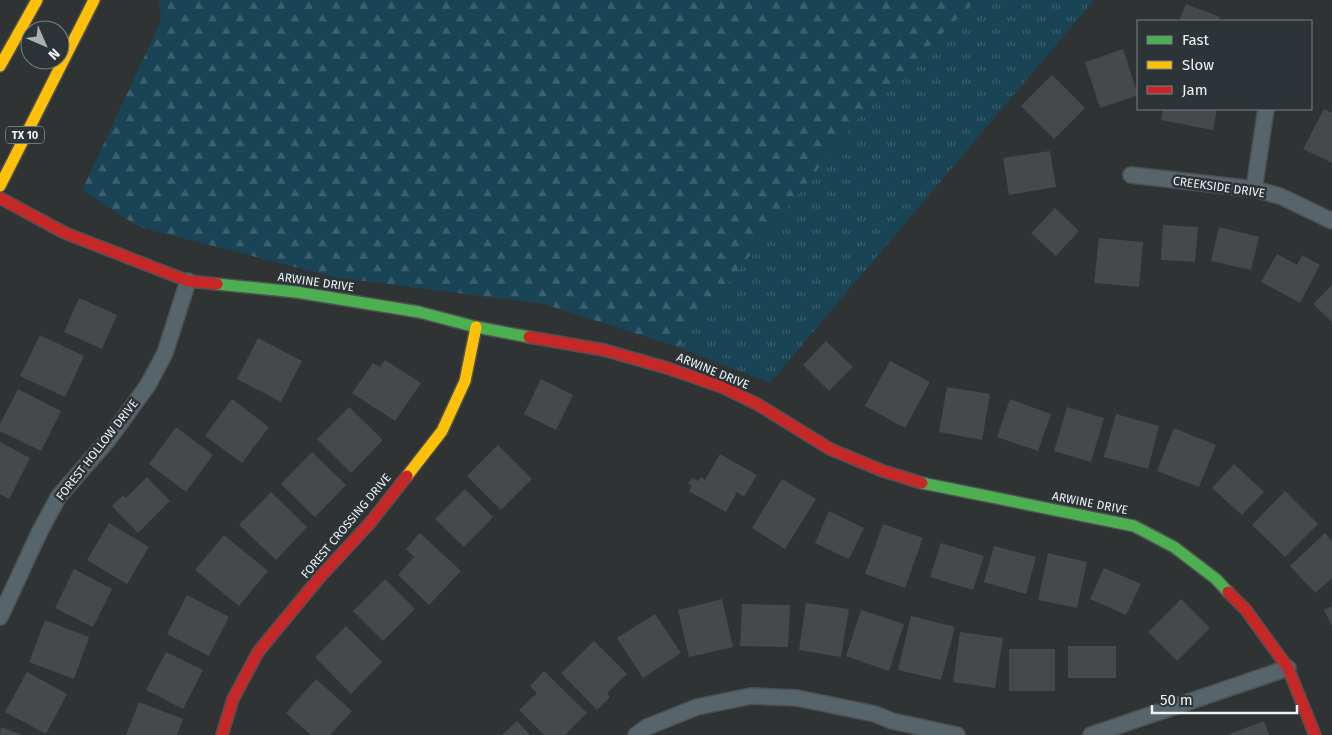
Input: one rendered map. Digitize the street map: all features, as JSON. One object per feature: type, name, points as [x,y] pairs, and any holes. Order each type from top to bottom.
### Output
[{"type":"street","points":[[0,66],[37,0]]},
{"type":"street","name":"TX 10","points":[[0,186],[94,0]]},
{"type":"street","points":[[1254,189],[1266,110]]},
{"type":"street","name":"CREEKSIDE DRIVE","points":[[1131,175],[1254,189],[1280,196],[1332,221]]},
{"type":"street","name":"ARWINE DRIVE","points":[[0,198],[64,233],[188,281],[305,294],[419,312],[476,328],[546,338],[604,350],[722,387],[757,404],[830,449],[883,471],[928,485],[1134,526],[1174,547],[1216,579],[1246,610],[1288,668],[1315,735]]},
{"type":"street","name":"FOREST HOLLOW DRIVE","points":[[0,616],[40,531],[59,496],[108,440],[148,385],[164,353],[188,281]]},
{"type":"street","name":"FOREST CROSSING DRIVE","points":[[222,735],[233,699],[258,652],[320,577],[370,523],[442,431],[465,382],[476,328]]},
{"type":"street","points":[[1090,735],[1288,668]]},
{"type":"street","points":[[636,735],[646,727],[698,707],[751,696],[797,698],[875,714],[891,728],[957,735]]},
{"type":"green space","points":[[159,0],[976,0],[862,113],[678,347],[544,304],[334,277],[139,227],[82,190],[161,21]]},
{"type":"green space","points":[[976,0],[1094,0],[770,383],[678,347],[862,113]]},
{"type":"building","points":[[1186,4],[1220,17],[1218,20],[1179,20]]},
{"type":"building","points":[[1123,49],[1137,95],[1100,108],[1085,62]]},
{"type":"building","points":[[1052,75],[1085,108],[1054,139],[1021,106]]},
{"type":"building","points":[[1324,109],[1332,113],[1332,163],[1303,149]]},
{"type":"building","points":[[1163,110],[1217,110],[1213,130],[1161,120]]},
{"type":"building","points":[[1050,151],[1056,187],[1009,195],[1003,158]]},
{"type":"building","points":[[1055,208],[1079,231],[1056,256],[1031,233]]},
{"type":"building","points":[[1163,225],[1198,227],[1195,262],[1161,260]]},
{"type":"building","points":[[1219,227],[1259,237],[1251,270],[1211,261]]},
{"type":"building","points":[[1099,238],[1143,242],[1139,287],[1094,283]]},
{"type":"building","points":[[1277,254],[1297,265],[1302,255],[1320,265],[1300,303],[1261,282]]},
{"type":"building","points":[[1332,285],[1332,322],[1313,304]]},
{"type":"building","points":[[79,298],[117,315],[102,349],[64,332]]},
{"type":"building","points":[[40,335],[84,356],[65,397],[20,376]]},
{"type":"building","points":[[258,338],[302,361],[281,402],[237,379]]},
{"type":"building","points":[[826,341],[853,367],[829,391],[803,365]]},
{"type":"building","points":[[385,360],[421,383],[395,421],[352,393],[373,363],[380,367]]},
{"type":"building","points":[[890,361],[930,382],[905,428],[865,406]]},
{"type":"building","points":[[541,379],[573,395],[556,430],[524,414]]},
{"type":"building","points":[[947,387],[990,394],[982,440],[939,432]]},
{"type":"building","points":[[18,389],[61,411],[41,451],[0,431],[0,424]]},
{"type":"building","points":[[232,399],[269,427],[242,463],[205,436]]},
{"type":"building","points":[[1010,399],[1051,414],[1038,451],[997,437]]},
{"type":"building","points":[[349,407],[383,440],[351,473],[317,439]]},
{"type":"building","points":[[1067,407],[1104,418],[1091,462],[1054,451]]},
{"type":"building","points":[[1116,414],[1159,426],[1148,469],[1104,457]]},
{"type":"building","points":[[176,427],[213,455],[186,492],[149,464]]},
{"type":"building","points":[[1174,428],[1216,445],[1199,487],[1157,471]]},
{"type":"building","points":[[0,442],[30,458],[9,499],[0,494]]},
{"type":"building","points":[[498,445],[532,479],[501,510],[467,476]]},
{"type":"building","points":[[312,452],[346,485],[315,517],[281,484]]},
{"type":"building","points":[[720,454],[757,475],[744,497],[737,492],[726,512],[689,491],[692,486],[688,484],[692,478],[698,481],[701,477],[705,480]]},
{"type":"building","points":[[1234,464],[1264,492],[1242,515],[1212,488]]},
{"type":"building","points":[[147,477],[170,501],[138,533],[112,506],[123,495],[126,498]]},
{"type":"building","points":[[782,479],[816,499],[785,549],[752,528]]},
{"type":"building","points":[[465,489],[493,517],[464,547],[435,519]]},
{"type":"building","points":[[1285,491],[1318,524],[1285,557],[1252,525]]},
{"type":"building","points":[[271,492],[307,527],[276,560],[239,525]]},
{"type":"building","points":[[829,511],[864,528],[849,559],[815,543]]},
{"type":"building","points":[[109,523],[149,547],[127,584],[87,560]]},
{"type":"building","points":[[883,524],[923,538],[905,588],[865,574]]},
{"type":"building","points":[[420,533],[461,571],[429,605],[398,575],[414,557],[406,549]]},
{"type":"building","points":[[1325,533],[1332,541],[1332,578],[1315,593],[1290,566]]},
{"type":"building","points":[[224,535],[268,571],[239,606],[195,570]]},
{"type":"building","points":[[941,543],[984,556],[973,590],[930,577]]},
{"type":"building","points":[[994,546],[1036,557],[1026,594],[984,582]]},
{"type":"building","points":[[1048,553],[1087,562],[1077,608],[1038,600]]},
{"type":"building","points":[[1104,568],[1141,584],[1126,615],[1090,599]]},
{"type":"building","points":[[74,569],[112,589],[93,627],[55,608]]},
{"type":"building","points":[[385,579],[415,609],[383,641],[353,611]]},
{"type":"building","points":[[187,595],[229,617],[209,656],[167,634]]},
{"type":"building","points":[[722,599],[733,647],[689,657],[678,610]]},
{"type":"building","points":[[1181,599],[1210,628],[1177,661],[1148,632]]},
{"type":"building","points":[[806,603],[849,609],[841,657],[799,650]]},
{"type":"building","points":[[742,604],[790,605],[788,647],[740,646]]},
{"type":"building","points":[[1332,606],[1332,626],[1324,610]]},
{"type":"building","points":[[861,610],[904,624],[889,671],[846,656]]},
{"type":"building","points":[[655,614],[681,653],[643,678],[617,638]]},
{"type":"building","points":[[911,616],[955,627],[941,680],[898,670]]},
{"type":"building","points":[[45,620],[89,637],[74,679],[29,662]]},
{"type":"building","points":[[346,626],[382,662],[351,694],[315,657]]},
{"type":"building","points":[[960,632],[1003,638],[995,688],[953,682]]},
{"type":"building","points":[[594,641],[627,674],[607,693],[610,697],[597,710],[561,673]]},
{"type":"building","points":[[1068,646],[1116,646],[1116,678],[1068,678]]},
{"type":"building","points":[[1009,649],[1055,649],[1055,691],[1009,691]]},
{"type":"building","points":[[166,652],[203,670],[183,709],[146,690]]},
{"type":"building","points":[[544,671],[587,713],[565,735],[544,735],[519,710],[537,693],[530,686]]},
{"type":"building","points":[[27,672],[67,694],[46,734],[5,712]]},
{"type":"building","points":[[316,679],[352,711],[330,735],[311,735],[286,713]]},
{"type":"building","points":[[139,702],[183,719],[177,735],[126,735]]},
{"type":"building","points":[[517,721],[530,735],[502,735]]},
{"type":"building","points":[[1264,721],[1269,735],[1227,735]]},
{"type":"building","points":[[1,727],[22,735],[0,735]]},
{"type":"traffic: fast","points":[[217,284],[296,292],[419,312],[476,327],[529,337]]},
{"type":"traffic: fast","points":[[922,483],[1134,526],[1174,547],[1216,579],[1228,592]]},
{"type":"traffic: slow","points":[[0,66],[37,0]]},
{"type":"traffic: slow","points":[[0,186],[94,0]]},
{"type":"traffic: slow","points":[[407,476],[442,431],[465,381],[476,327]]},
{"type":"traffic: jam","points":[[0,198],[65,233],[188,281],[217,284]]},
{"type":"traffic: jam","points":[[529,337],[604,350],[667,368],[722,387],[757,404],[830,449],[883,471],[922,483]]},
{"type":"traffic: jam","points":[[222,735],[233,699],[258,652],[320,577],[370,523],[407,476]]},
{"type":"traffic: jam","points":[[1228,592],[1246,610],[1288,668],[1315,735]]}]
